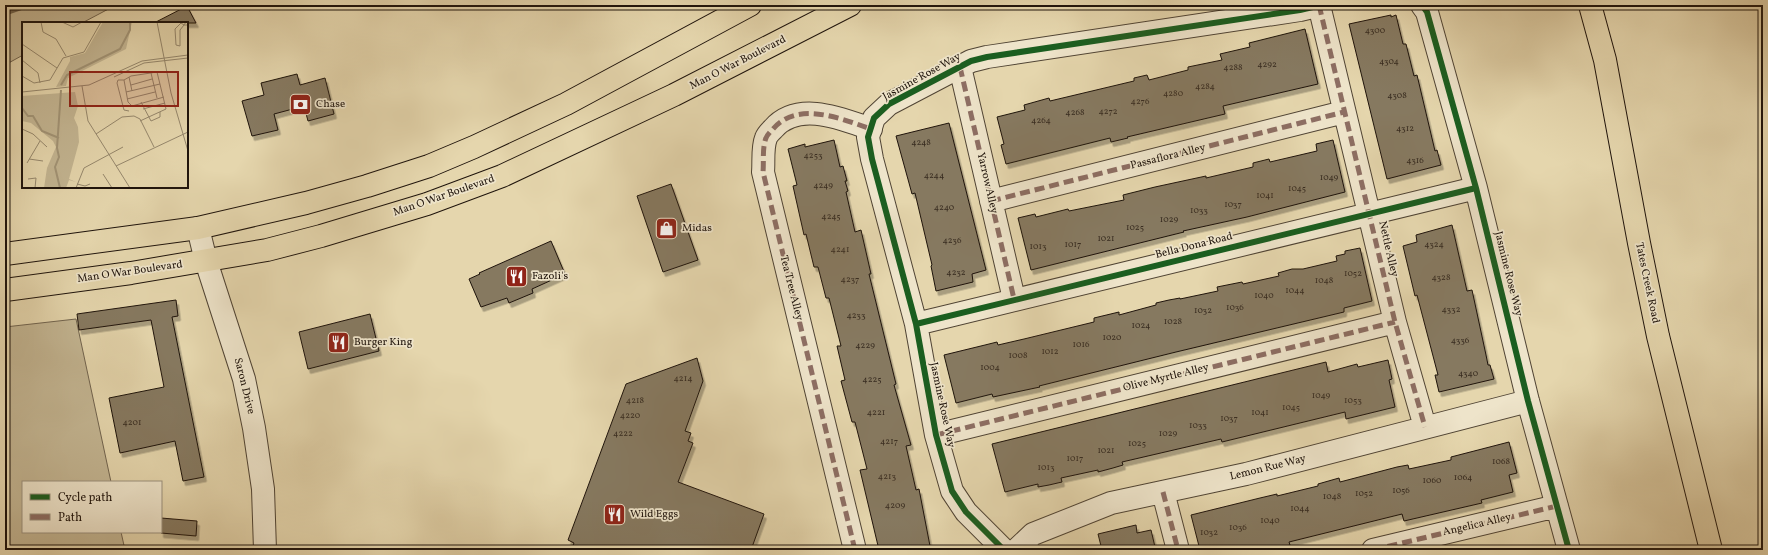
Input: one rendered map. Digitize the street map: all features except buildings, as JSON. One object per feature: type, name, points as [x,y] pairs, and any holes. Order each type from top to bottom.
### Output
[{"type":"main road","points":[[5,254],[198,228],[306,203],[367,186],[429,166],[474,147],[566,104],[750,5]]},
{"type":"main road","name":"Man O War Boulevard","points":[[5,290],[206,261],[267,250],[321,236],[426,204],[502,176],[674,95],[850,5]]},
{"type":"main road","name":"Tates Creek Road","points":[[1592,8],[1605,60],[1658,336],[1711,550]]},
{"type":"street","name":"Jasmine Rose Way","points":[[1004,550],[966,512],[952,491],[936,435],[916,324],[872,159],[868,137],[874,118],[889,104],[971,61],[987,57],[1300,10],[1320,5]]},
{"type":"street","name":"Nettle Alley","points":[[1320,5],[1344,112],[1395,322],[1425,427]]},
{"type":"street","name":"Jasmine Rose Way","points":[[1422,5],[1427,12],[1476,188],[1528,401],[1569,550]]},
{"type":"street","name":"Yarrow Alley","points":[[960,67],[1014,299]]},
{"type":"street","name":"Passaflora Alley","points":[[991,201],[1344,112]]},
{"type":"street","name":"Tea Tree Alley","points":[[855,550],[763,172],[766,138],[780,121],[800,114],[821,114],[842,118],[871,129]]},
{"type":"street","name":"Bella Dona Road","points":[[916,324],[1476,188]]},
{"type":"street","name":"Saron Drive","points":[[198,228],[206,261],[244,379],[254,428],[263,489],[266,538],[265,550]]},
{"type":"street","name":"Olive Myrtle Alley","points":[[936,435],[1395,322]]},
{"type":"street","name":"Lemon Rue Way","points":[[1016,550],[1033,534],[1111,503],[1246,474],[1528,401]]},
{"type":"street","points":[[1163,492],[1178,550]]},
{"type":"street","name":"Angelica Alley","points":[[1373,550],[1557,506]]},
{"type":"shaded area","points":[[5,5],[116,5],[84,22],[22,22],[22,56],[5,65]]},
{"type":"shaded area","points":[[76,319],[111,481],[22,481],[22,533],[121,533],[125,550],[5,550],[5,327]]},
{"type":"waterway","points":[[5,13],[28,5]]},
{"type":"marked path","points":[[1319,5],[1395,322],[1425,427]]},
{"type":"marked path","points":[[960,67],[1014,299]]},
{"type":"marked path","points":[[991,201],[1344,112]]},
{"type":"marked path","points":[[855,550],[763,172],[763,155],[768,134],[783,120],[795,115],[820,114],[871,129]]},
{"type":"marked path","points":[[936,435],[1395,322]]},
{"type":"marked path","points":[[1163,492],[1178,550]]},
{"type":"marked path","points":[[1373,550],[1557,506]]},
{"type":"cycle path","points":[[1004,550],[966,512],[952,491],[936,435],[916,324],[872,159],[868,137],[874,118],[889,104],[971,61],[987,57],[1300,10],[1321,5]]},
{"type":"cycle path","points":[[1422,5],[1427,12],[1476,188],[1528,401],[1569,550]]},
{"type":"cycle path","points":[[916,324],[1476,188]]},
{"type":"place","name":"Chase","points":[[301,104]]},
{"type":"place","name":"Midas","points":[[667,228]]},
{"type":"place","name":"Fazoli's","points":[[517,276]]},
{"type":"place","name":"Burger King","points":[[339,342]]},
{"type":"place","name":"Wild Eggs","points":[[614,514]]}]
